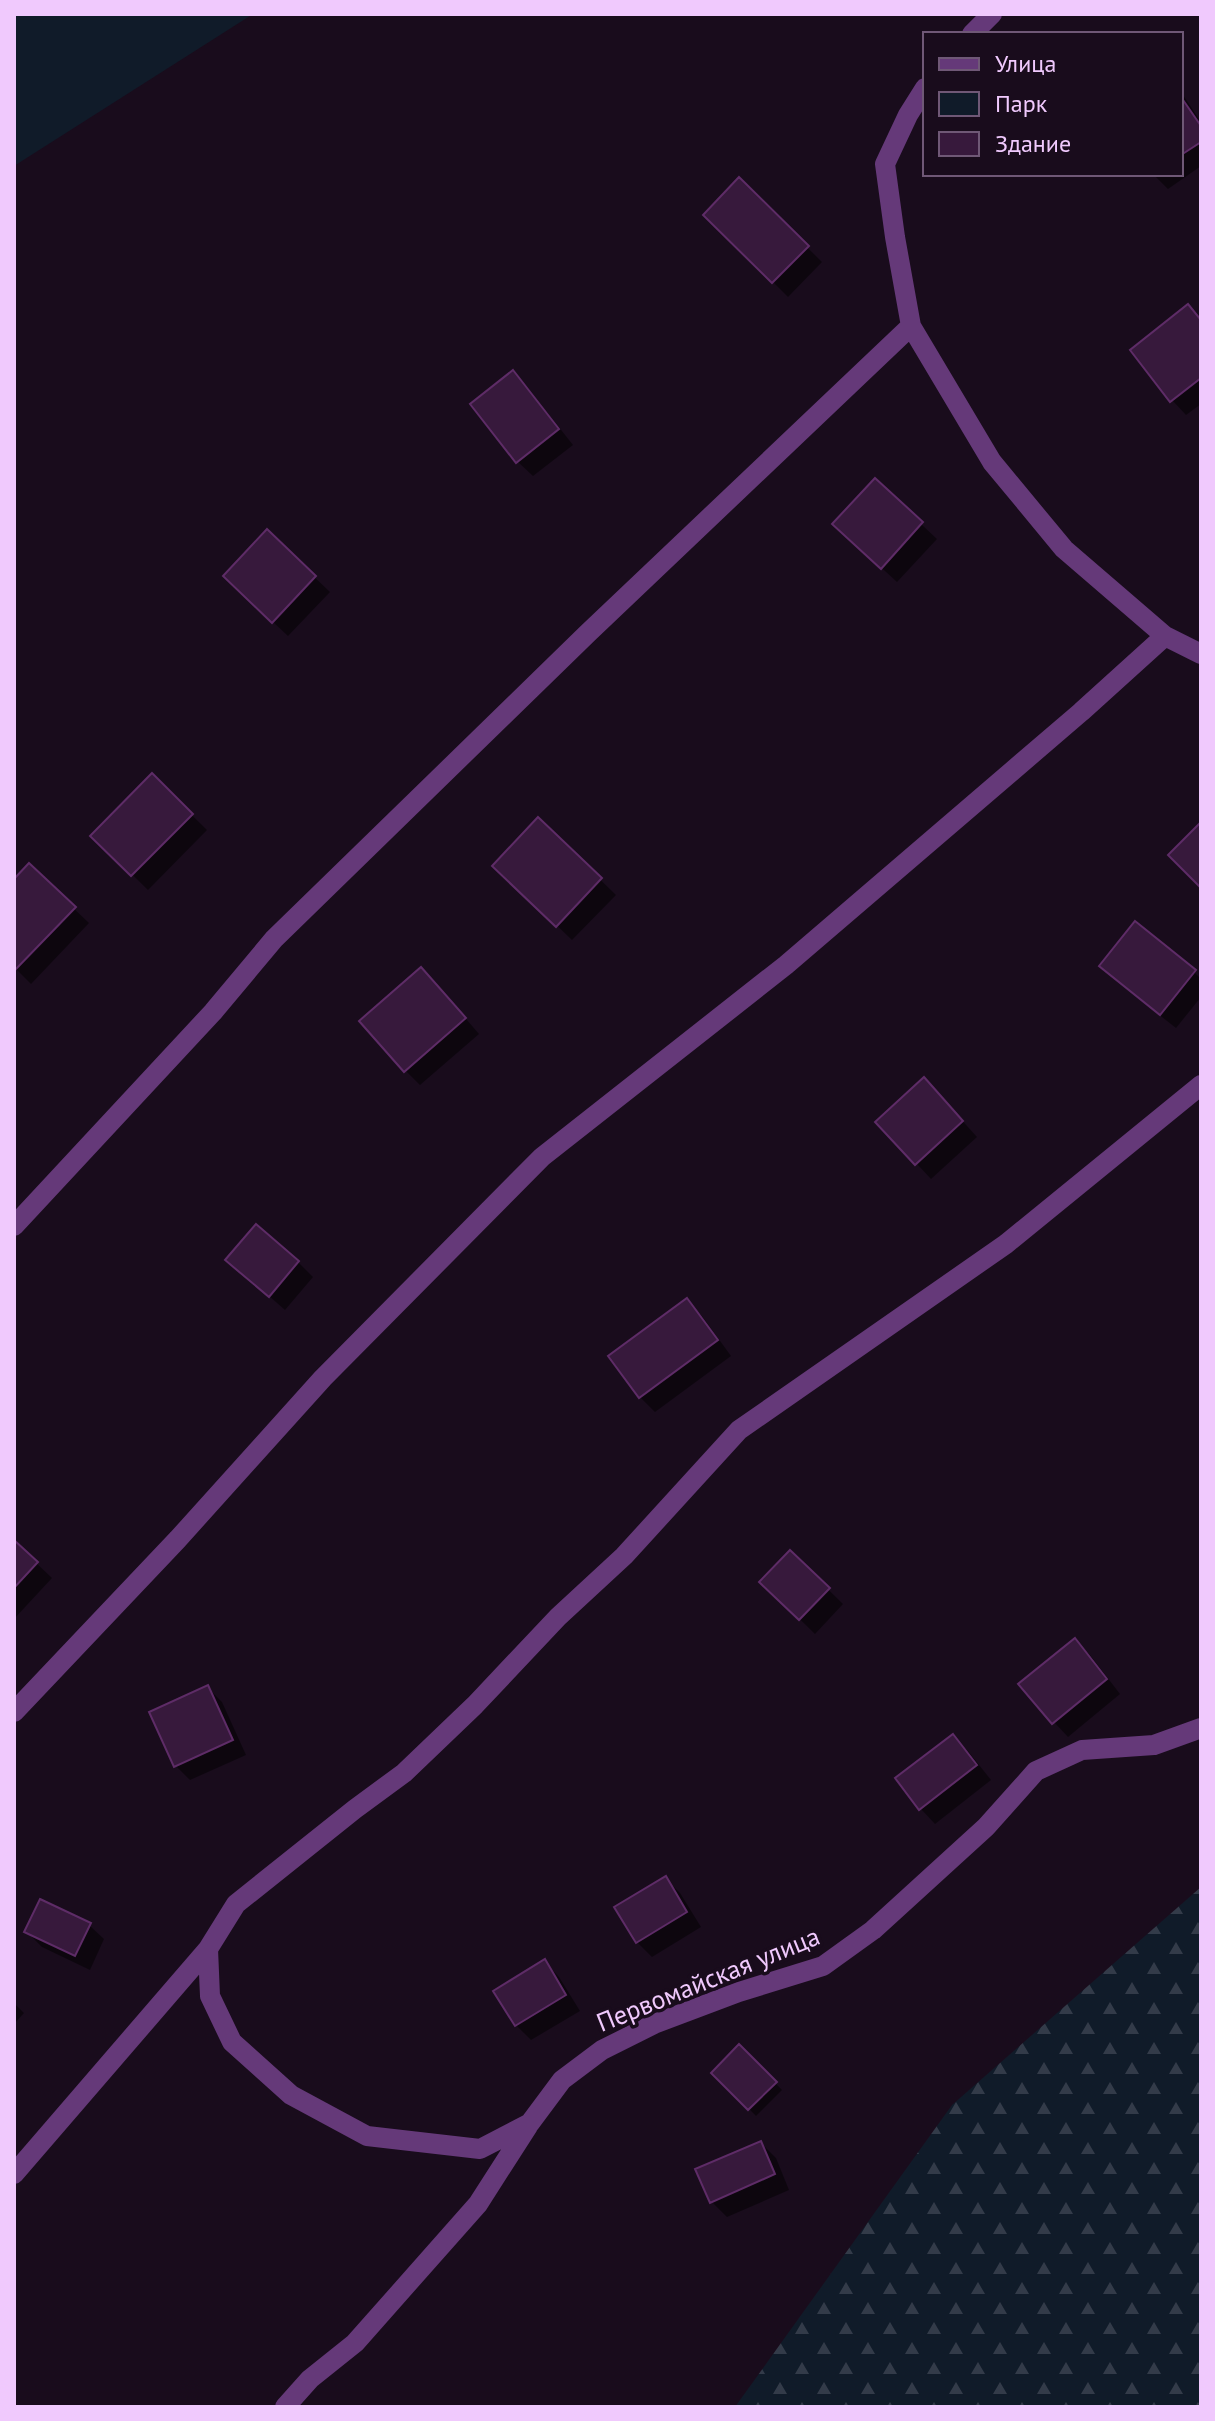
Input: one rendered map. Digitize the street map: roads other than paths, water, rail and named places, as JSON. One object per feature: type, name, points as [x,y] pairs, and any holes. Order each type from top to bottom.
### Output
[{"type":"street","points":[[974,32],[992,14]]},
{"type":"street","points":[[923,91],[885,164],[911,326],[992,462],[1064,549],[1165,636],[1201,654]]},
{"type":"street","points":[[14,1226],[213,1012],[274,939],[588,633],[911,326]]},
{"type":"street","points":[[14,1712],[178,1539],[323,1378],[542,1157],[786,965],[1165,636]]},
{"type":"street","points":[[14,2174],[208,1949],[236,1904],[404,1773],[475,1705],[558,1617],[624,1556],[739,1430],[1006,1244],[1201,1085]]},
{"type":"street","name":"Первомайская улица","points":[[208,1949],[210,1996],[232,2042],[291,2095],[367,2136],[480,2149],[530,2123],[562,2080],[602,2050],[654,2024],[739,1992],[823,1966],[873,1930],[986,1827],[1036,1771],[1082,1750],[1154,1745],[1201,1728]]},
{"type":"street","points":[[285,2407],[310,2379],[355,2343],[478,2204],[530,2123]]}]
